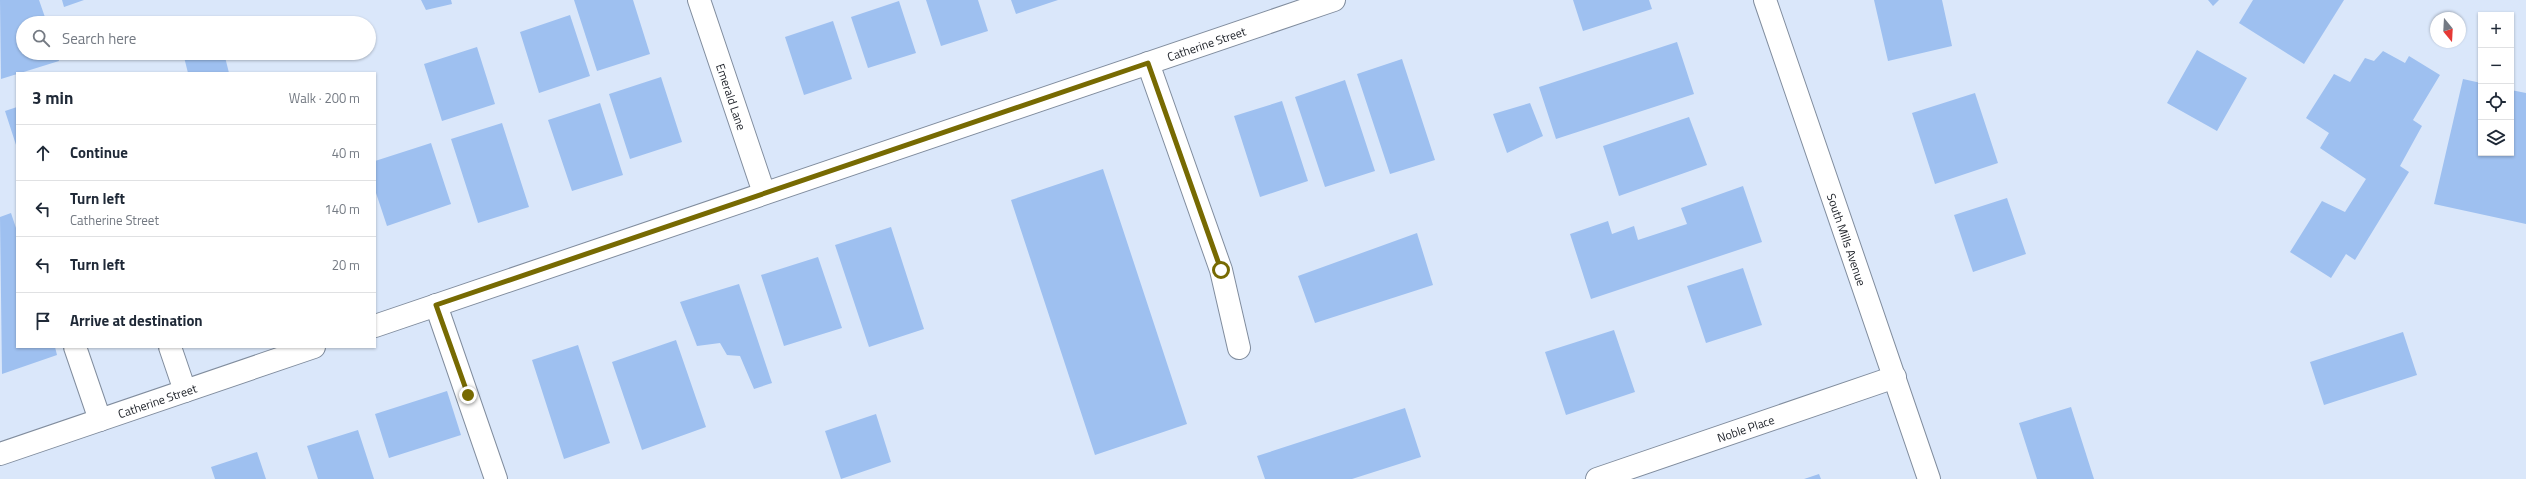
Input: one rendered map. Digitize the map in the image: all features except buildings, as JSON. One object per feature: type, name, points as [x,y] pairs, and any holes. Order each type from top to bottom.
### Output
[{"type":"street","name":"Emerald Lane","points":[[699,0],[764,193]]},
{"type":"street","name":"Catherine Street","points":[[376,326],[1334,0]]},
{"type":"street","name":"South Mills Avenue","points":[[1765,0],[1929,479]]},
{"type":"street","points":[[1148,63],[1221,270],[1238,348]]},
{"type":"street","points":[[436,305],[496,479]]},
{"type":"street","points":[[75,348],[100,420]]},
{"type":"street","points":[[170,348],[185,391]]},
{"type":"street","name":"Catherine Street","points":[[0,454],[311,348]]},
{"type":"street","name":"Noble Place","points":[[1597,479],[1894,377]]},
{"type":"route","points":[[468,395],[436,305],[1148,63],[1221,270]]}]
